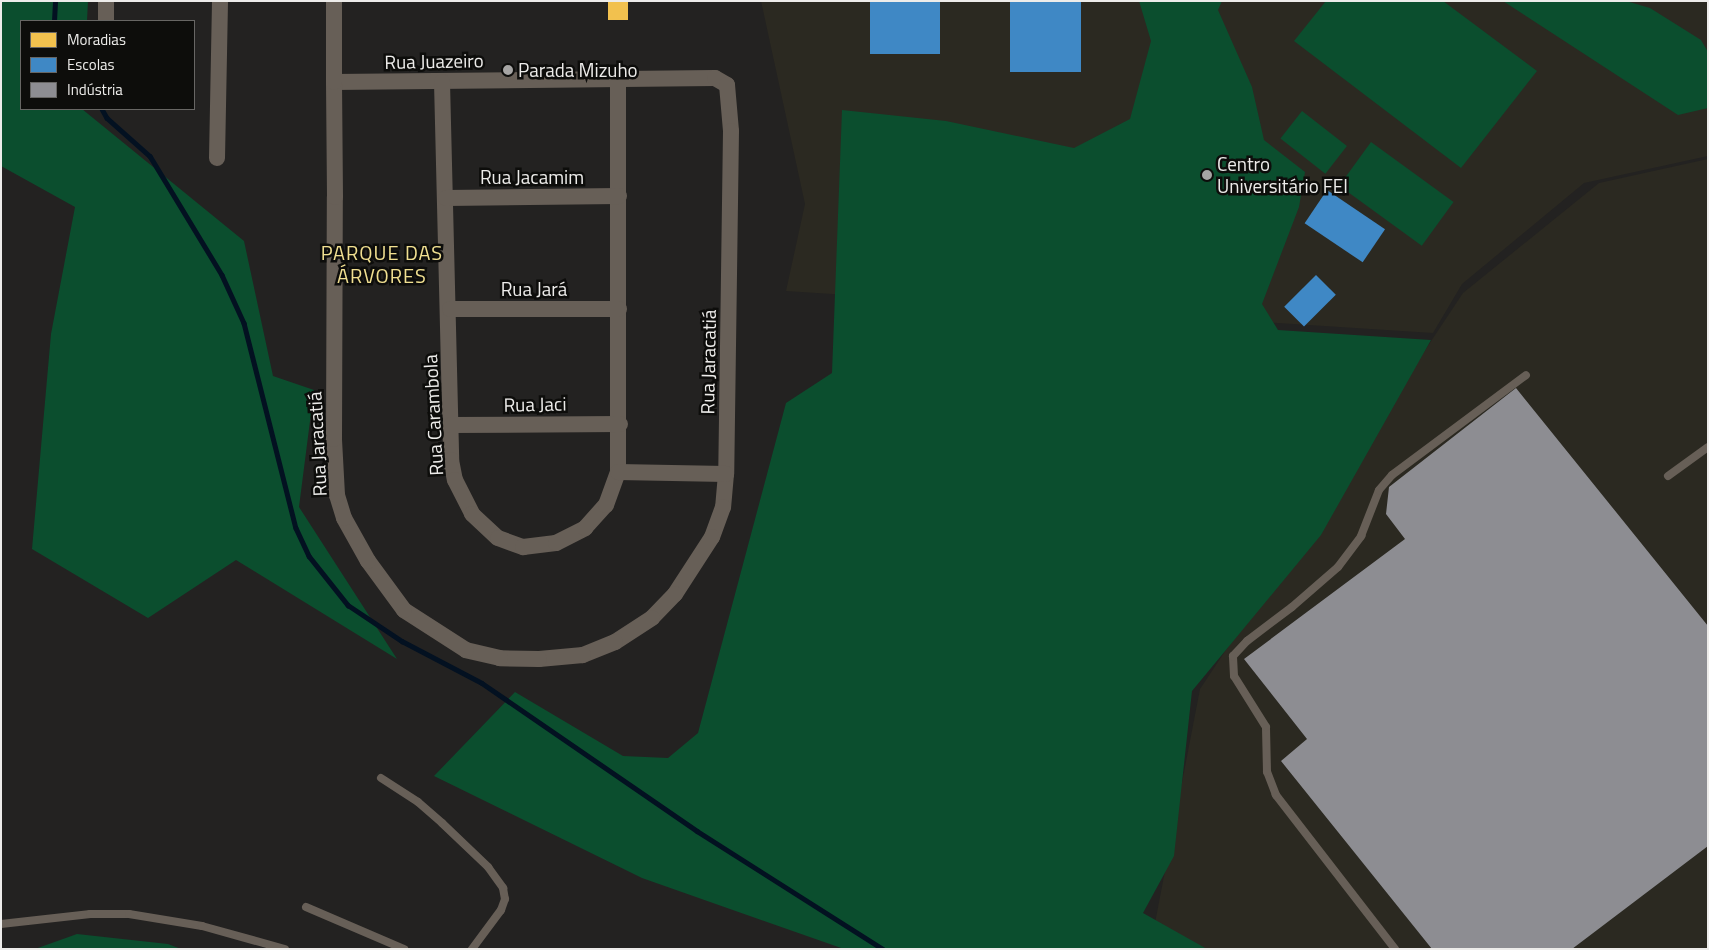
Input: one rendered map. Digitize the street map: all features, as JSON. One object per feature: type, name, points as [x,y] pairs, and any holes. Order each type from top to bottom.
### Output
[{"type":"street","points":[[106,1],[106,20]]},
{"type":"street","points":[[217,158],[220,1]]},
{"type":"street","name":"Rua Jaracatiá","points":[[334,1],[337,495],[352,535],[404,610],[466,650],[500,658],[583,655],[616,642],[652,618],[675,594],[712,537],[723,507],[726,474],[730,131],[721,82]]},
{"type":"street","name":"Rua Juazeiro","points":[[334,82],[442,82],[618,78],[721,82]]},
{"type":"street","name":"Rua Carambola","points":[[442,82],[450,309],[451,460],[462,499],[484,528],[498,538],[523,548],[556,543],[585,528],[606,504],[618,472],[620,424],[618,78]]},
{"type":"street","name":"Rua Jacamim","points":[[446,198],[619,196]]},
{"type":"street","name":"Rua Jará","points":[[450,309],[619,309]]},
{"type":"street","name":"Rua Jaci","points":[[451,425],[620,424]]},
{"type":"street","points":[[618,472],[726,474]]},
{"type":"lane","points":[[1395,949],[1276,795],[1267,772],[1266,727],[1234,676],[1233,656],[1246,641],[1292,607],[1338,567],[1361,536],[1379,490],[1392,475],[1526,375]]},
{"type":"lane","points":[[1668,476],[1708,446]]},
{"type":"lane","points":[[380,778],[418,802],[442,823],[488,867],[500,883],[505,899],[502,910],[472,949]]},
{"type":"lane","points":[[306,907],[404,949]]},
{"type":"lane","points":[[1,924],[90,914],[129,914],[202,926],[285,949]]},
{"type":"shaded area","name":"Centro Universitário FEI","points":[[761,1],[1708,1],[1708,156],[1584,183],[1462,284],[1433,333],[786,291],[805,204]]},
{"type":"shaded area","points":[[1708,159],[1708,949],[1150,949],[1200,689],[1463,293],[1599,183]]},
{"type":"green space","points":[[1,1],[88,1],[87,20],[20,20],[20,110],[83,110],[244,241],[273,376],[314,390],[299,507],[397,659],[236,560],[148,618],[32,549],[51,334],[75,207],[1,166]]},
{"type":"green space","points":[[1139,1],[1222,1],[1218,10],[1252,87],[1264,140],[1305,172],[1299,207],[1262,304],[1278,330],[1431,340],[1321,535],[1192,691],[1174,856],[1143,913],[1207,949],[844,949],[642,878],[434,776],[515,692],[623,756],[668,758],[698,733],[786,403],[832,373],[842,110],[946,121],[1074,148],[1130,119],[1151,41]]},
{"type":"green space","points":[[1326,1],[1443,1],[1537,71],[1461,168],[1294,41]]},
{"type":"green space","points":[[1503,1],[1626,1],[1650,8],[1701,40],[1708,52],[1708,108],[1678,115]]},
{"type":"green space","points":[[1302,111],[1347,146],[1325,174],[1280,139]]},
{"type":"green space","points":[[1371,142],[1454,202],[1422,246],[1339,186]]},
{"type":"green space","points":[[77,934],[168,944],[181,949],[35,949]]},
{"type":"building: Moradias","points":[[608,1],[628,1],[628,20],[608,20]]},
{"type":"building: Escolas","points":[[870,1],[940,1],[940,54],[870,54]]},
{"type":"building: Escolas","points":[[1010,1],[1081,1],[1081,72],[1010,72]]},
{"type":"building: Escolas","points":[[1327,190],[1385,229],[1363,262],[1305,223]]},
{"type":"building: Escolas","points":[[1316,275],[1336,295],[1304,327],[1284,307]]},
{"type":"building: Indústria","points":[[1516,388],[1708,626],[1708,846],[1572,949],[1432,949],[1281,761],[1307,739],[1244,659],[1405,539],[1386,514],[1389,487]]},
{"type":"waterway","points":[[54,20],[55,1]]},
{"type":"waterway","points":[[103,110],[107,118],[150,156],[222,275],[244,323],[296,528],[309,556],[348,605],[402,641],[482,683],[697,831],[883,949]]},
{"type":"place","name":"Parada Mizuho","points":[[508,70]]},
{"type":"place","name":"Centro Universitário FEI","points":[[1207,175]]},
{"type":"district","name":"PARQUE DAS ÁRVORES","points":[[382,264]]}]
